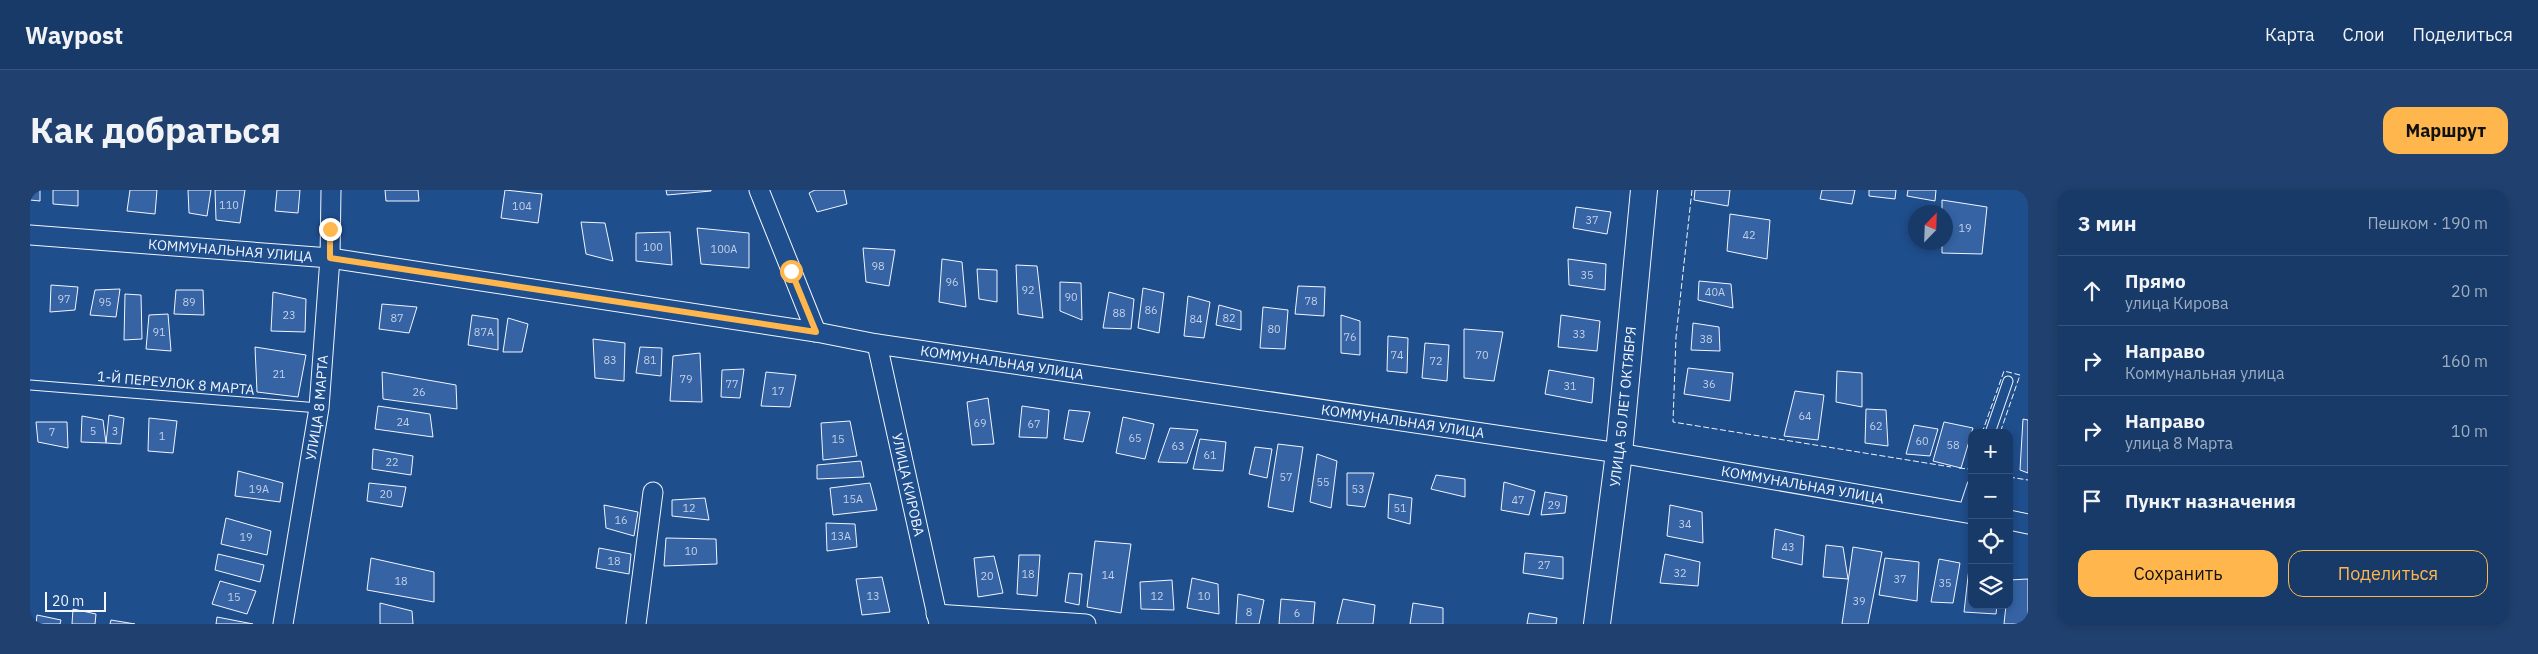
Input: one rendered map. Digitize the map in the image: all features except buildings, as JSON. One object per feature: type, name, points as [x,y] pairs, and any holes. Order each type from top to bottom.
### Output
[{"type":"main road","name":"УЛИЦА 50 ЛЕТ ОКТЯБРЯ","points":[[1597,624],[1619,453],[1644,190]]},
{"type":"street","name":"УЛИЦА 8 МАРТА","points":[[283,624],[319,408],[330,258],[331,190]]},
{"type":"street","points":[[759,190],[816,332]]},
{"type":"street","name":"КОММУНАЛЬНАЯ УЛИЦА","points":[[30,235],[330,258],[816,332],[877,344],[1619,453],[1967,513]]},
{"type":"street","name":"УЛИЦА КИРОВА","points":[[877,344],[937,619]]},
{"type":"street","points":[[636,624],[653,492]]},
{"type":"street","points":[[2013,521],[2028,524]]},
{"type":"street","points":[[937,619],[1086,624]]},
{"type":"lane","points":[[1991,429],[2008,381]]},
{"type":"lane","name":"1-Й ПЕРЕУЛОК 8 МАРТА","points":[[30,385],[319,408]]},
{"type":"fence","points":[[1692,190],[1676,337],[1673,422],[1951,467]]},
{"type":"fence","points":[[1983,429],[2004,371],[2020,375],[2001,429]]},
{"type":"fence","points":[[1959,468],[1968,469]]},
{"type":"fence","points":[[2013,478],[2028,480]]},
{"type":"route","points":[[330,229],[330,258],[816,332],[791,271]]}]
